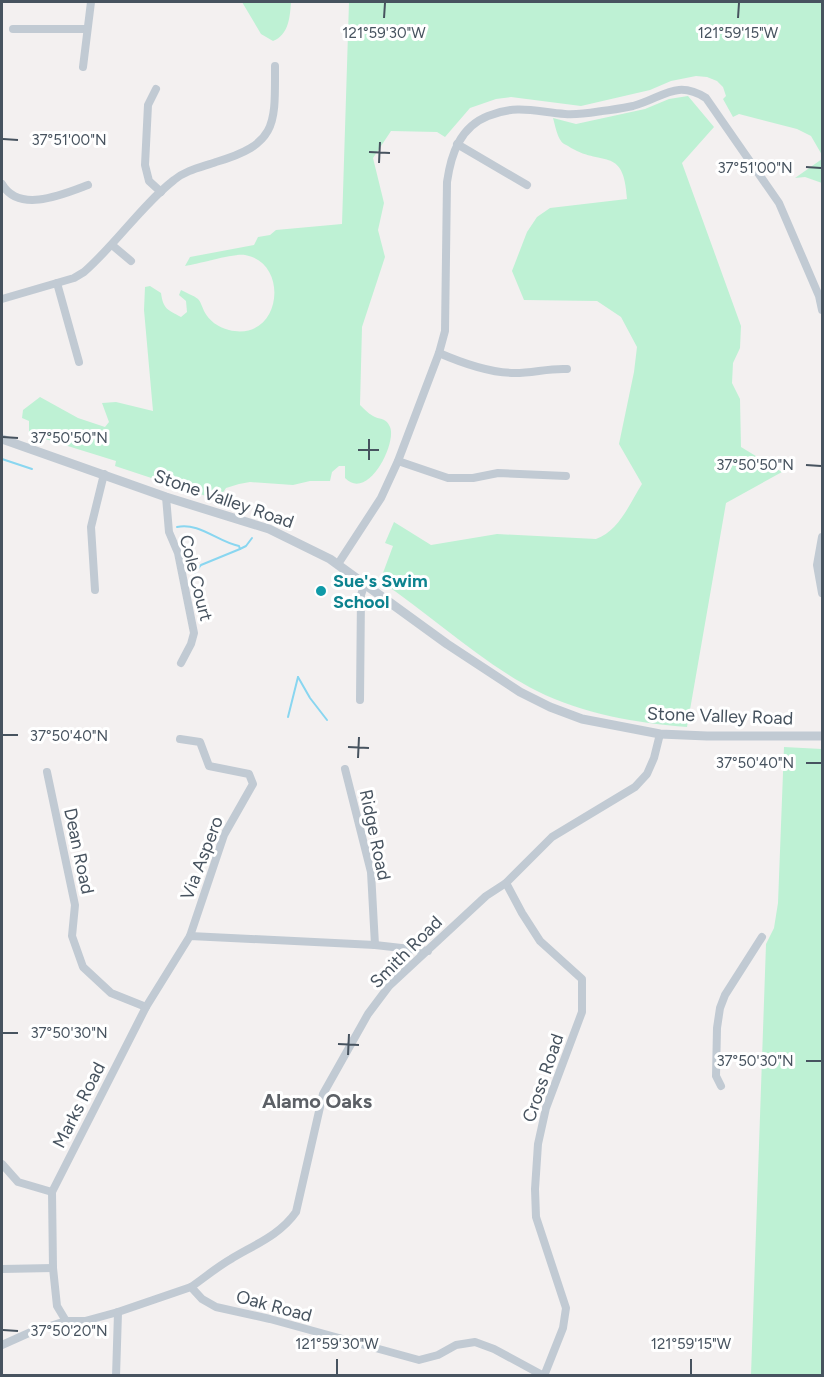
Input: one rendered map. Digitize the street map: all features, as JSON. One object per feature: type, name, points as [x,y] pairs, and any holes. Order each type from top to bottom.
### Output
[{"type":"street","points":[[83,67],[91,2]]},
{"type":"street","points":[[13,29],[86,29]]},
{"type":"street","points":[[2,299],[57,283],[84,272],[175,179],[187,172],[244,153],[265,136],[275,107],[275,66]]},
{"type":"street","points":[[156,89],[148,105],[145,165],[149,181],[161,192]]},
{"type":"street","points":[[338,564],[381,498],[398,461],[439,353],[445,323],[447,182],[450,164],[457,144],[469,128],[487,116],[514,108],[580,114],[633,106],[675,90],[692,90],[706,98],[779,203],[819,296],[822,310]]},
{"type":"street","points":[[457,144],[527,185]]},
{"type":"street","points":[[2,184],[16,196],[37,200],[88,185]]},
{"type":"street","points":[[112,245],[131,261]]},
{"type":"street","points":[[57,283],[79,362]]},
{"type":"street","points":[[439,353],[462,363],[515,373],[554,368],[567,369]]},
{"type":"street","name":"Stone Valley Road","points":[[2,439],[166,497],[269,529],[338,564],[447,644],[520,692],[550,707],[582,718],[660,734],[822,736]]},
{"type":"street","points":[[398,461],[448,478],[473,478],[498,473],[566,476]]},
{"type":"street","points":[[94,590],[91,527],[104,474]]},
{"type":"street","name":"Cole Court","points":[[166,497],[169,532],[178,553],[194,633],[181,663]]},
{"type":"street","points":[[822,537],[817,565],[822,593]]},
{"type":"street","points":[[360,700],[361,595],[365,583]]},
{"type":"street","name":"Smith Road","points":[[191,1287],[228,1260],[268,1238],[289,1222],[296,1212],[323,1094],[368,1014],[389,986],[486,896],[506,883],[552,837],[635,787],[651,766],[660,734]]},
{"type":"street","name":"Via Aspero","points":[[180,739],[200,742],[209,766],[249,774],[253,784],[224,835],[190,936]]},
{"type":"street","name":"Ridge Road","points":[[345,769],[371,872],[375,945]]},
{"type":"street","name":"Dean Road","points":[[47,772],[75,905],[72,936],[83,967],[111,993],[146,1007]]},
{"type":"street","name":"Cross Road","points":[[506,883],[540,941],[582,979],[584,989],[582,1012],[546,1108],[538,1144],[536,1216],[566,1308],[563,1328],[544,1376]]},
{"type":"street","points":[[190,936],[375,945],[428,951]]},
{"type":"street","name":"Marks Road","points":[[66,1322],[57,1306],[53,1268],[51,1192],[146,1007],[190,936]]},
{"type":"street","points":[[721,1086],[716,1076],[720,1008],[725,995],[762,937]]},
{"type":"street","points":[[2,1164],[18,1182],[51,1192]]},
{"type":"street","points":[[2,1269],[53,1268]]},
{"type":"street","points":[[2,1345],[32,1332],[66,1322],[85,1321],[118,1312],[191,1287]]},
{"type":"street","name":"Oak Road","points":[[191,1287],[202,1299],[216,1307],[270,1318],[419,1360],[438,1355],[456,1345],[475,1342],[494,1349],[544,1376]]},
{"type":"street","points":[[116,1376],[118,1312]]},
{"type":"green space","points":[[242,2],[291,2],[288,25],[273,41],[261,34]]},
{"type":"green space","points":[[349,2],[822,2],[822,155],[811,136],[797,129],[739,114],[733,117],[723,99],[726,96],[723,87],[717,81],[696,76],[671,81],[650,90],[581,106],[511,97],[496,99],[470,108],[445,137],[437,132],[391,131],[373,158],[384,203],[378,230],[385,257],[362,327],[360,405],[371,415],[387,422],[391,435],[385,456],[371,477],[363,482],[354,483],[345,478],[345,466],[339,466],[332,472],[330,481],[310,481],[293,485],[250,482],[226,488],[218,500],[115,466],[116,461],[29,434],[29,421],[22,418],[23,410],[40,397],[78,418],[105,427],[109,422],[102,403],[116,402],[153,411],[144,310],[145,287],[150,286],[161,293],[163,303],[167,308],[181,317],[187,312],[186,301],[179,295],[181,290],[198,299],[211,321],[229,330],[247,331],[260,325],[269,314],[274,300],[274,286],[269,272],[260,261],[245,255],[185,266],[190,257],[254,245],[258,237],[270,235],[276,230],[342,224]]},
{"type":"green space","points":[[688,96],[714,127],[682,163],[741,326],[740,348],[733,363],[732,383],[740,399],[741,447],[782,472],[726,503],[687,727],[610,716],[573,706],[537,691],[476,653],[380,581],[393,546],[385,543],[394,522],[431,545],[497,534],[596,539],[611,530],[628,508],[642,484],[619,444],[637,347],[621,317],[597,301],[524,300],[512,271],[527,232],[537,217],[550,208],[627,199],[625,182],[616,164],[580,152],[563,143],[558,136],[553,118],[576,124],[645,109],[669,99]]},
{"type":"green space","points":[[822,159],[822,183],[805,177],[795,178]]},
{"type":"green space","points":[[784,747],[822,749],[822,1375],[751,1375],[766,944],[774,928],[778,903]]},
{"type":"waterway","points":[[2,459],[32,469]]},
{"type":"waterway","points":[[177,527],[193,527],[239,546],[240,549],[246,546],[252,538]]},
{"type":"waterway","points":[[194,574],[201,565],[240,549]]},
{"type":"waterway","points":[[298,677],[327,720]]},
{"type":"waterway","points":[[288,717],[298,677]]},
{"type":"place","name":"Sue's Swim School","points":[[321,591]]},
{"type":"district","name":"Alamo Oaks","points":[[317,1101]]}]
